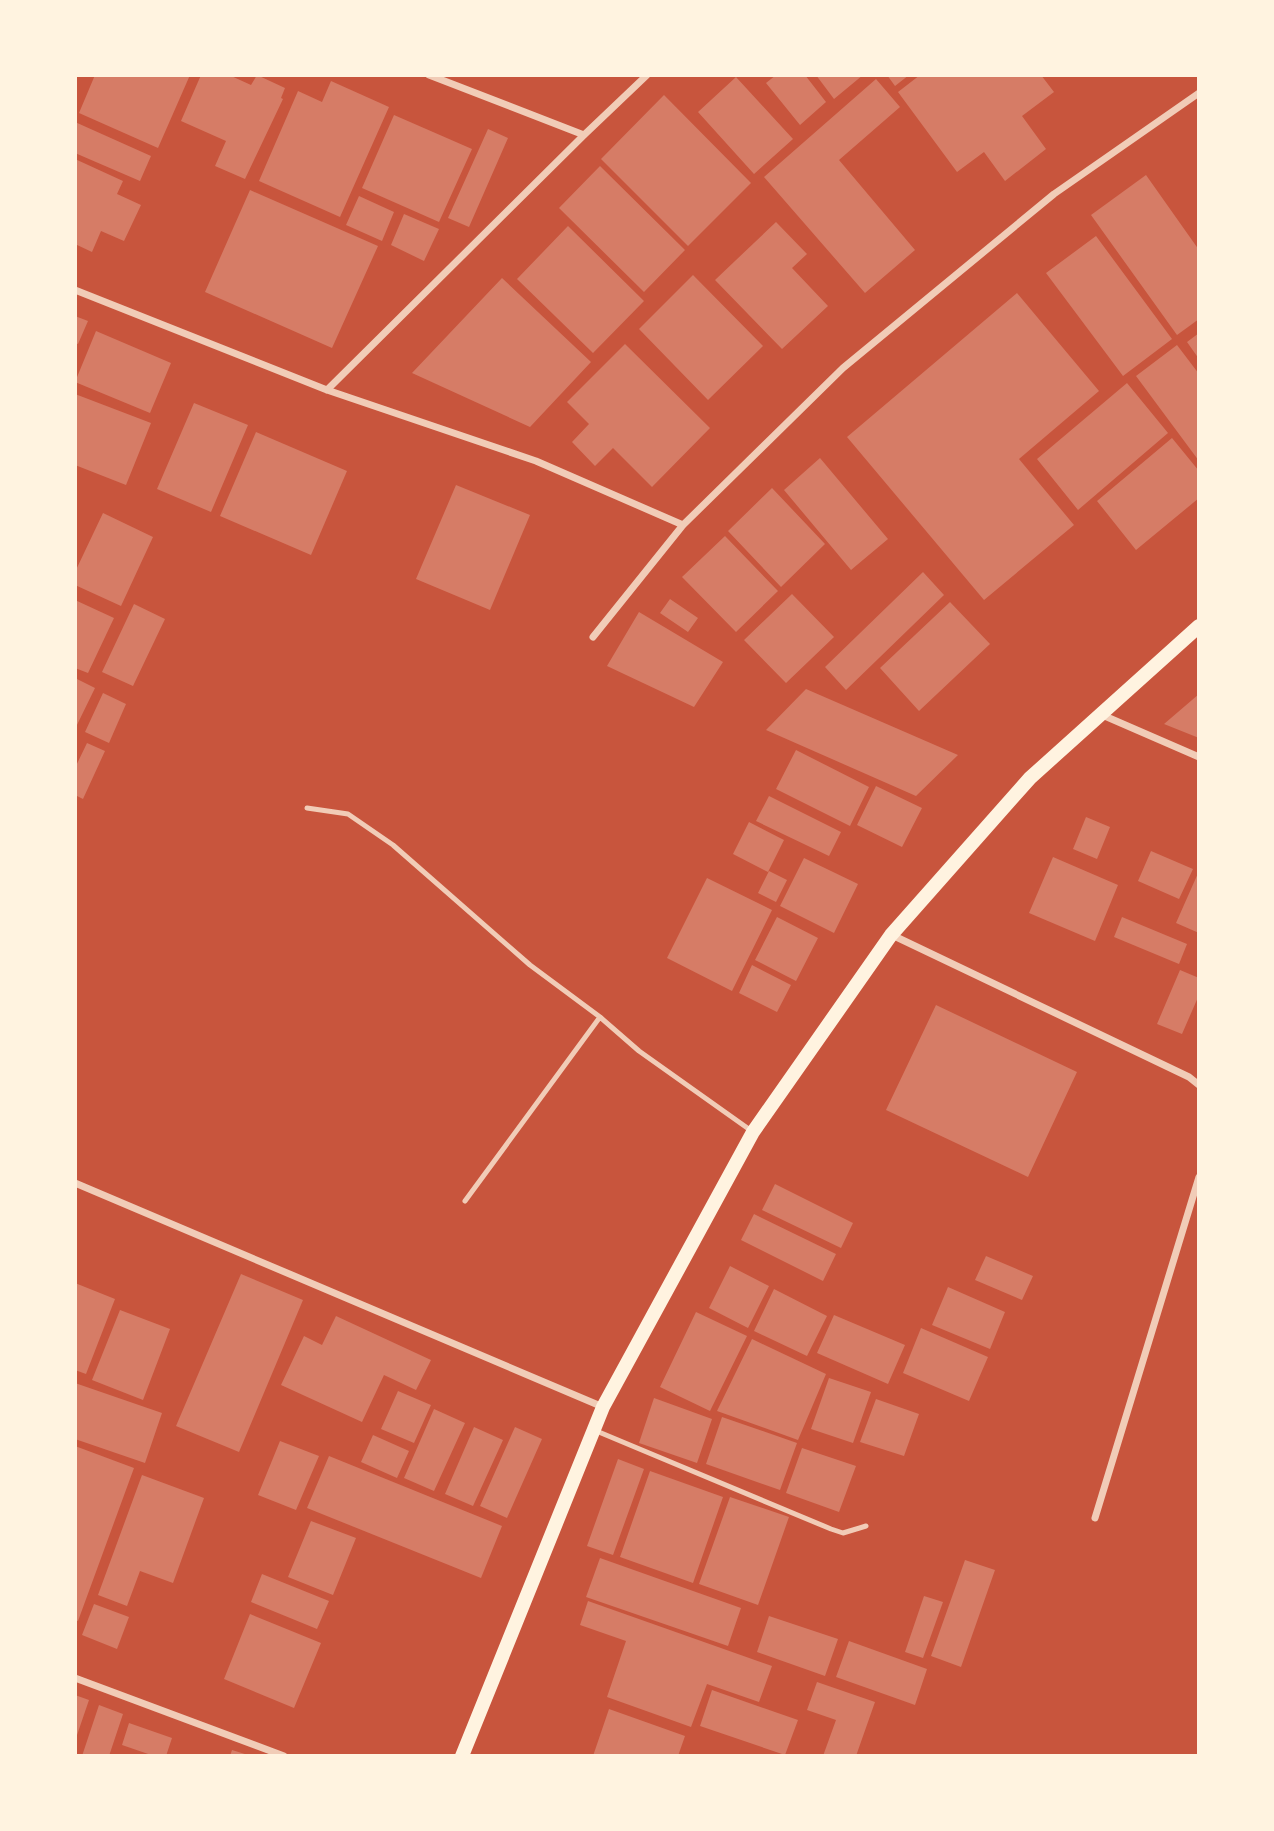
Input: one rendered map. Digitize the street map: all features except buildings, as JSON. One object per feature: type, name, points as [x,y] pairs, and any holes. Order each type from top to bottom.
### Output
[{"type":"main road","points":[[462,1756],[603,1407],[754,1132],[891,935],[1030,778],[1199,626]]},
{"type":"street","points":[[429,75],[584,135]]},
{"type":"street","points":[[327,390],[647,75]]},
{"type":"street","points":[[593,637],[683,525],[843,368],[1054,194],[1199,93]]},
{"type":"street","points":[[75,290],[327,390],[536,461],[683,525]]},
{"type":"street","points":[[1099,714],[1199,757]]},
{"type":"street","points":[[891,935],[1189,1077],[1199,1085]]},
{"type":"street","points":[[1095,1518],[1199,1177]]},
{"type":"street","points":[[75,1184],[603,1407]]},
{"type":"street","points":[[75,1678],[284,1756]]},
{"type":"lane","points":[[307,808],[348,814],[393,845],[530,965],[600,1017],[639,1051],[754,1132]]},
{"type":"lane","points":[[465,1201],[600,1017]]},
{"type":"lane","points":[[594,1430],[831,1530],[843,1533],[866,1526]]}]
